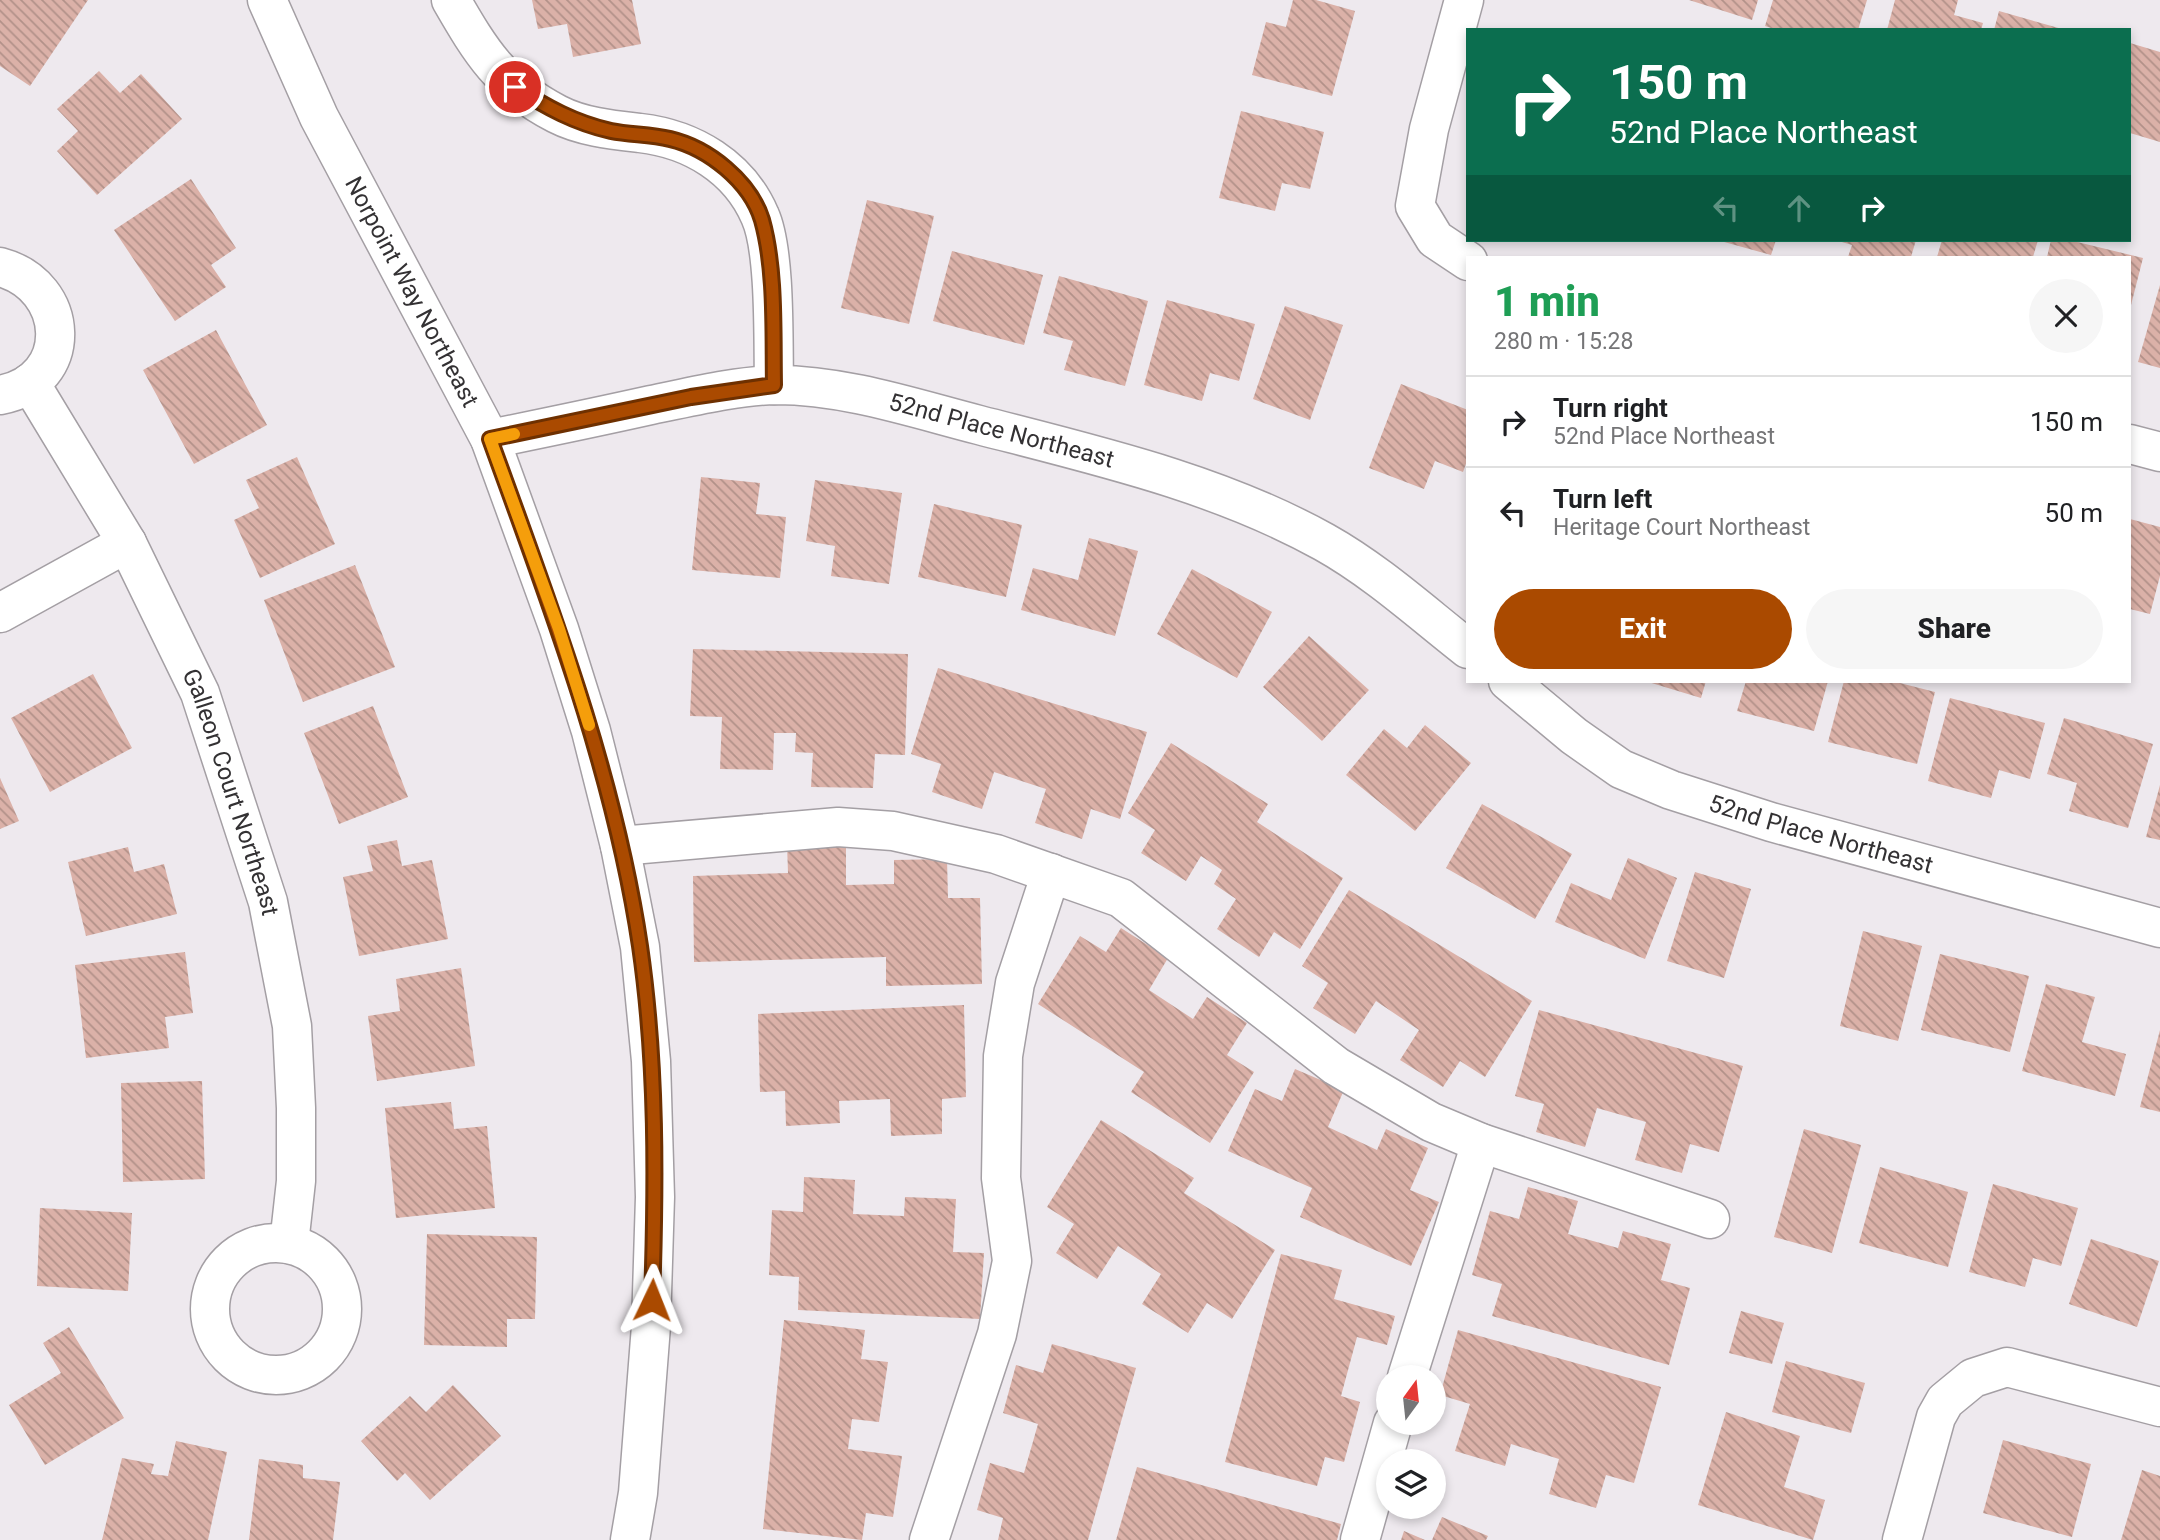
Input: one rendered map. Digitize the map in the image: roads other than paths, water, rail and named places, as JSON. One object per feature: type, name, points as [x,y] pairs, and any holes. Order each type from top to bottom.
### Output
[{"type":"street","name":"Norpoint Way Northeast","points":[[267,0],[320,117],[490,439],[559,629],[591,731],[621,846],[640,947],[651,1061],[655,1197],[648,1368],[638,1493],[630,1540]]},
{"type":"street","points":[[451,0],[484,57],[515,87],[559,115],[613,131],[642,133],[691,146],[736,178],[762,218],[767,246],[774,385]]},
{"type":"street","points":[[1464,0],[1429,129],[1415,206],[1435,239],[1466,260]]},
{"type":"street","name":"Galleon Court Northeast","points":[[0,267],[18,271],[36,284],[49,302],[55,323],[54,346],[45,367],[15,389],[127,543],[200,693],[268,902],[293,1039],[296,1181],[289,1244]]},
{"type":"street","name":"52nd Place Northeast","points":[[490,439],[691,397],[774,385],[812,387],[888,401],[1083,452],[1224,496],[1285,521],[1327,544],[1375,576],[1466,647]]},
{"type":"street","points":[[2131,444],[2160,452]]},
{"type":"street","points":[[0,613],[127,543]]},
{"type":"street","name":"52nd Place Northeast","points":[[1510,683],[1574,736],[1621,769],[1671,790],[1771,822],[2160,928]]},
{"type":"street","points":[[621,846],[838,827],[946,841],[996,853],[1121,898],[1336,1066],[1431,1122],[1481,1143],[1710,1219]]},
{"type":"street","points":[[929,1540],[997,1334],[1012,1261],[1001,1178],[1003,1056],[1015,983],[1051,873]]},
{"type":"street","points":[[1411,1365],[1481,1143]]},
{"type":"street","points":[[1902,1540],[1936,1417],[1945,1401],[1973,1378],[2007,1367],[2160,1407]]},
{"type":"street","points":[[1360,1540],[1390,1435]]}]
